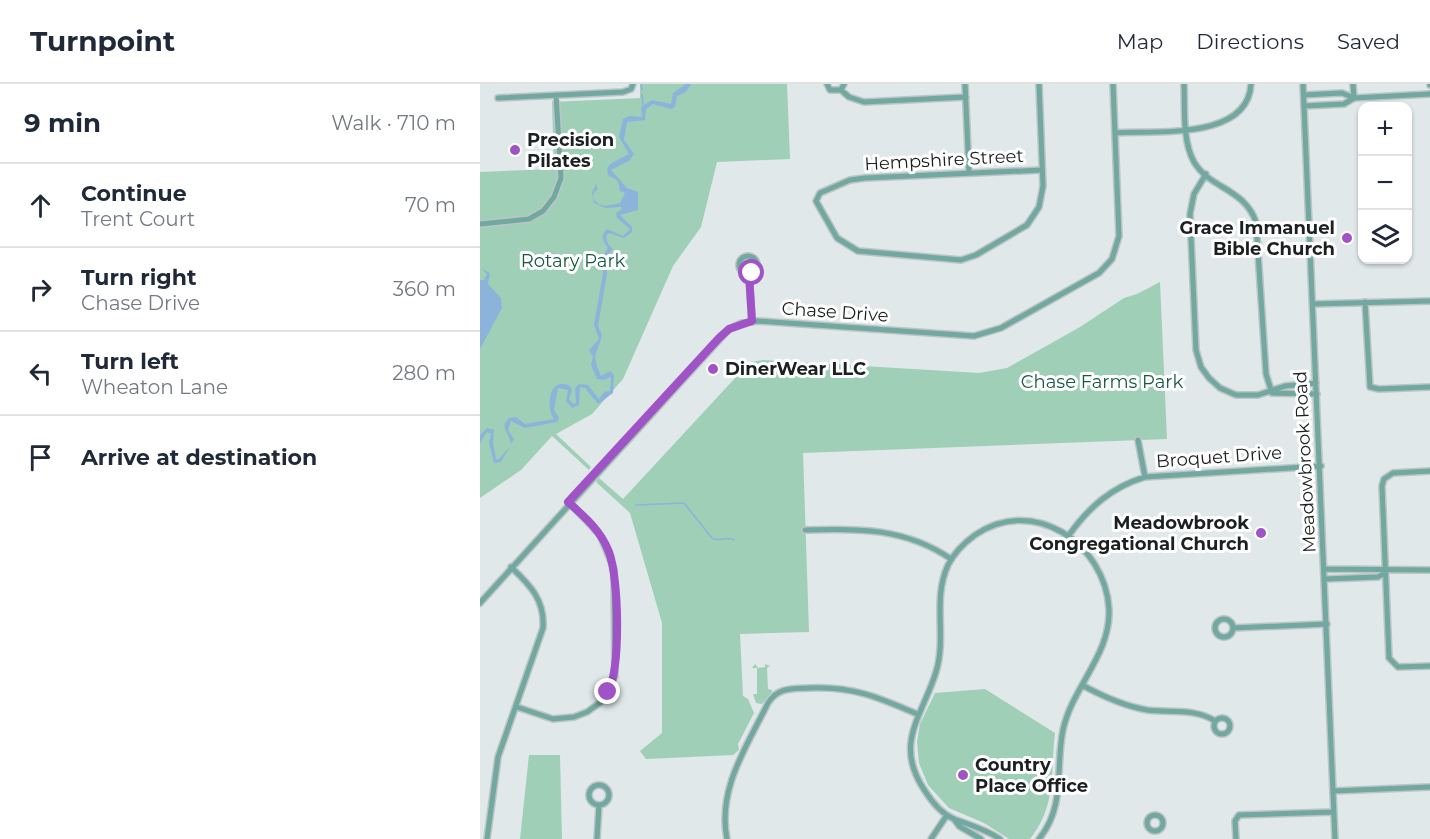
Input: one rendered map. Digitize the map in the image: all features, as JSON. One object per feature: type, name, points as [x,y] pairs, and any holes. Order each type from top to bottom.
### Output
[{"type":"street","points":[[498,98],[623,92],[633,84]]},
{"type":"street","points":[[827,84],[833,92],[843,87],[849,97],[864,102],[966,97]]},
{"type":"street","points":[[965,84],[969,173]]},
{"type":"street","points":[[1038,84],[1042,170]]},
{"type":"street","name":"Chase Drive","points":[[480,603],[568,502],[729,329],[752,321],[974,336],[1001,328],[1093,276],[1112,259],[1119,236],[1113,84]]},
{"type":"street","points":[[1184,84],[1186,129],[1190,153],[1199,168],[1250,208],[1256,222],[1266,374],[1272,393]]},
{"type":"street","points":[[1115,133],[1209,128],[1232,118],[1247,99],[1251,84]]},
{"type":"street","name":"Meadowbrook Road","points":[[1303,84],[1321,466],[1335,839]]},
{"type":"street","points":[[1353,84],[1354,98]]},
{"type":"street","points":[[1304,95],[1342,93],[1354,98],[1430,94]]},
{"type":"street","points":[[480,224],[530,219],[543,211],[554,198],[561,178],[556,95]]},
{"type":"street","points":[[1304,106],[1344,104],[1354,98]]},
{"type":"street","name":"Hempshire Street","points":[[1042,170],[1042,197],[1031,221],[1014,234],[976,255],[961,260],[873,254],[855,250],[842,242],[833,232],[818,206],[817,197],[820,193],[850,180],[969,173],[1042,170]]},
{"type":"street","points":[[1206,174],[1194,194],[1190,214],[1198,358],[1209,378],[1225,391],[1241,396],[1272,393],[1317,394]]},
{"type":"street","points":[[749,274],[752,321]]},
{"type":"street","points":[[1312,304],[1430,300]]},
{"type":"street","points":[[1365,302],[1370,387],[1379,389],[1430,387]]},
{"type":"street","points":[[1272,393],[1285,386],[1316,383]]},
{"type":"street","points":[[1138,440],[1145,477]]},
{"type":"street","name":"Broquet Drive","points":[[1069,535],[1098,502],[1122,486],[1145,477],[1321,466]]},
{"type":"street","points":[[1430,471],[1393,473],[1384,479],[1389,658],[1398,667],[1430,666]]},
{"type":"street","points":[[517,706],[553,719],[574,717],[601,702],[615,676],[614,569],[600,535],[568,502]]},
{"type":"street","points":[[1000,839],[977,826],[954,819],[928,797],[914,770],[911,738],[917,714],[939,661],[940,588],[951,559],[970,539],[985,529],[1004,522],[1033,521],[1069,535],[1086,551],[1105,585],[1109,609],[1104,642],[1069,710],[1063,732],[1056,806],[1048,826],[1039,839]]},
{"type":"street","points":[[805,530],[862,529],[893,533],[930,546],[951,559]]},
{"type":"street","points":[[487,839],[495,770],[542,638],[543,617],[534,591],[511,567]]},
{"type":"street","points":[[1325,569],[1378,568],[1386,572],[1430,570]]},
{"type":"street","points":[[1325,579],[1378,577],[1386,572]]},
{"type":"street","points":[[1233,628],[1327,624]]},
{"type":"street","points":[[1082,684],[1107,698],[1132,706],[1200,713],[1215,721]]},
{"type":"street","points":[[727,839],[725,815],[729,787],[768,703],[782,690],[837,687],[861,691],[917,714]]},
{"type":"street","points":[[1333,791],[1430,788]]},
{"type":"street","points":[[597,839],[599,805]]},
{"type":"street","points":[[1236,839],[1236,819],[1239,815],[1334,812]]},
{"type":"street","points":[[931,839],[947,814]]},
{"type":"street","points":[[954,819],[959,826],[981,839]]},
{"type":"street","points":[[1156,832],[1156,839]]},
{"type":"green space","name":"Rotary Park","points":[[640,84],[787,84],[790,159],[717,162],[701,227],[673,266],[623,379],[592,414],[556,434],[591,467],[589,470],[552,436],[521,470],[480,498],[480,172],[554,169],[552,102],[640,98]]},
{"type":"green space","name":"Chase Farms Park","points":[[1160,282],[1167,439],[803,453],[809,632],[740,634],[743,696],[748,699],[754,713],[738,744],[739,750],[733,755],[646,759],[640,751],[662,733],[662,623],[630,513],[596,482],[599,478],[623,499],[750,362],[764,360],[979,373],[1007,368],[1080,327],[1124,298]]},
{"type":"green space","points":[[755,664],[758,668],[765,667],[765,664],[770,666],[767,668],[768,689],[772,692],[762,704],[756,703],[753,694],[757,694],[757,668],[752,668]]},
{"type":"green space","points":[[985,689],[1055,733],[1051,789],[1045,814],[1030,839],[1009,839],[984,823],[949,808],[928,785],[919,763],[917,742],[920,724],[935,693]]},
{"type":"green space","points":[[529,755],[560,755],[562,839],[520,839]]},
{"type":"water","points":[[686,84],[691,84],[686,92],[677,96],[675,107],[671,109],[653,104],[646,109],[645,120],[627,122],[624,140],[634,154],[629,161],[611,170],[627,188],[638,192],[638,210],[620,215],[632,227],[632,232],[624,238],[609,233],[606,236],[608,244],[613,249],[606,257],[607,274],[598,326],[602,335],[595,358],[601,376],[610,371],[614,375],[613,393],[598,404],[585,388],[580,387],[579,405],[572,408],[566,401],[568,390],[558,388],[554,410],[559,418],[557,422],[525,428],[511,421],[508,430],[514,439],[511,444],[505,428],[509,418],[516,417],[525,424],[554,419],[551,414],[550,401],[553,389],[557,385],[570,386],[572,390],[569,399],[573,404],[576,403],[575,388],[579,384],[588,385],[599,399],[604,392],[610,391],[611,377],[603,380],[597,379],[591,365],[593,357],[589,350],[599,339],[594,325],[603,273],[603,256],[608,248],[603,237],[607,229],[623,236],[630,229],[617,218],[616,213],[622,209],[621,207],[605,208],[594,203],[593,198],[598,204],[605,206],[620,203],[625,193],[620,191],[618,181],[608,175],[607,169],[610,164],[629,154],[619,137],[623,119],[629,116],[642,117],[641,107],[652,100],[671,104],[673,93]]},
{"type":"water","points":[[596,184],[598,189],[594,192],[593,198],[592,193]]},
{"type":"water","points":[[482,269],[490,273],[488,284],[501,298],[502,308],[480,349],[480,280],[484,280],[487,274]]},
{"type":"water","points":[[487,428],[494,430],[493,443],[496,459],[499,459],[510,446],[501,462],[494,463],[489,443],[491,434],[487,432],[480,443],[480,435]]},
{"type":"waterway","points":[[641,84],[642,90]]},
{"type":"waterway","points":[[642,94],[643,105]]},
{"type":"waterway","points":[[636,505],[684,503],[712,538],[734,540]]},
{"type":"place","name":"Precision Pilates","points":[[515,150]]},
{"type":"place","name":"Grace Immanuel Bible Church","points":[[1347,238]]},
{"type":"place","name":"DinerWear LLC","points":[[713,369]]},
{"type":"place","name":"Meadowbrook Congregational Church","points":[[1261,533]]},
{"type":"place","name":"Country Place Office","points":[[963,775]]},
{"type":"route","points":[[608,692],[616,670],[614,569],[609,551],[596,528],[568,502],[719,338],[736,325],[752,321],[749,274],[752,273]]}]
